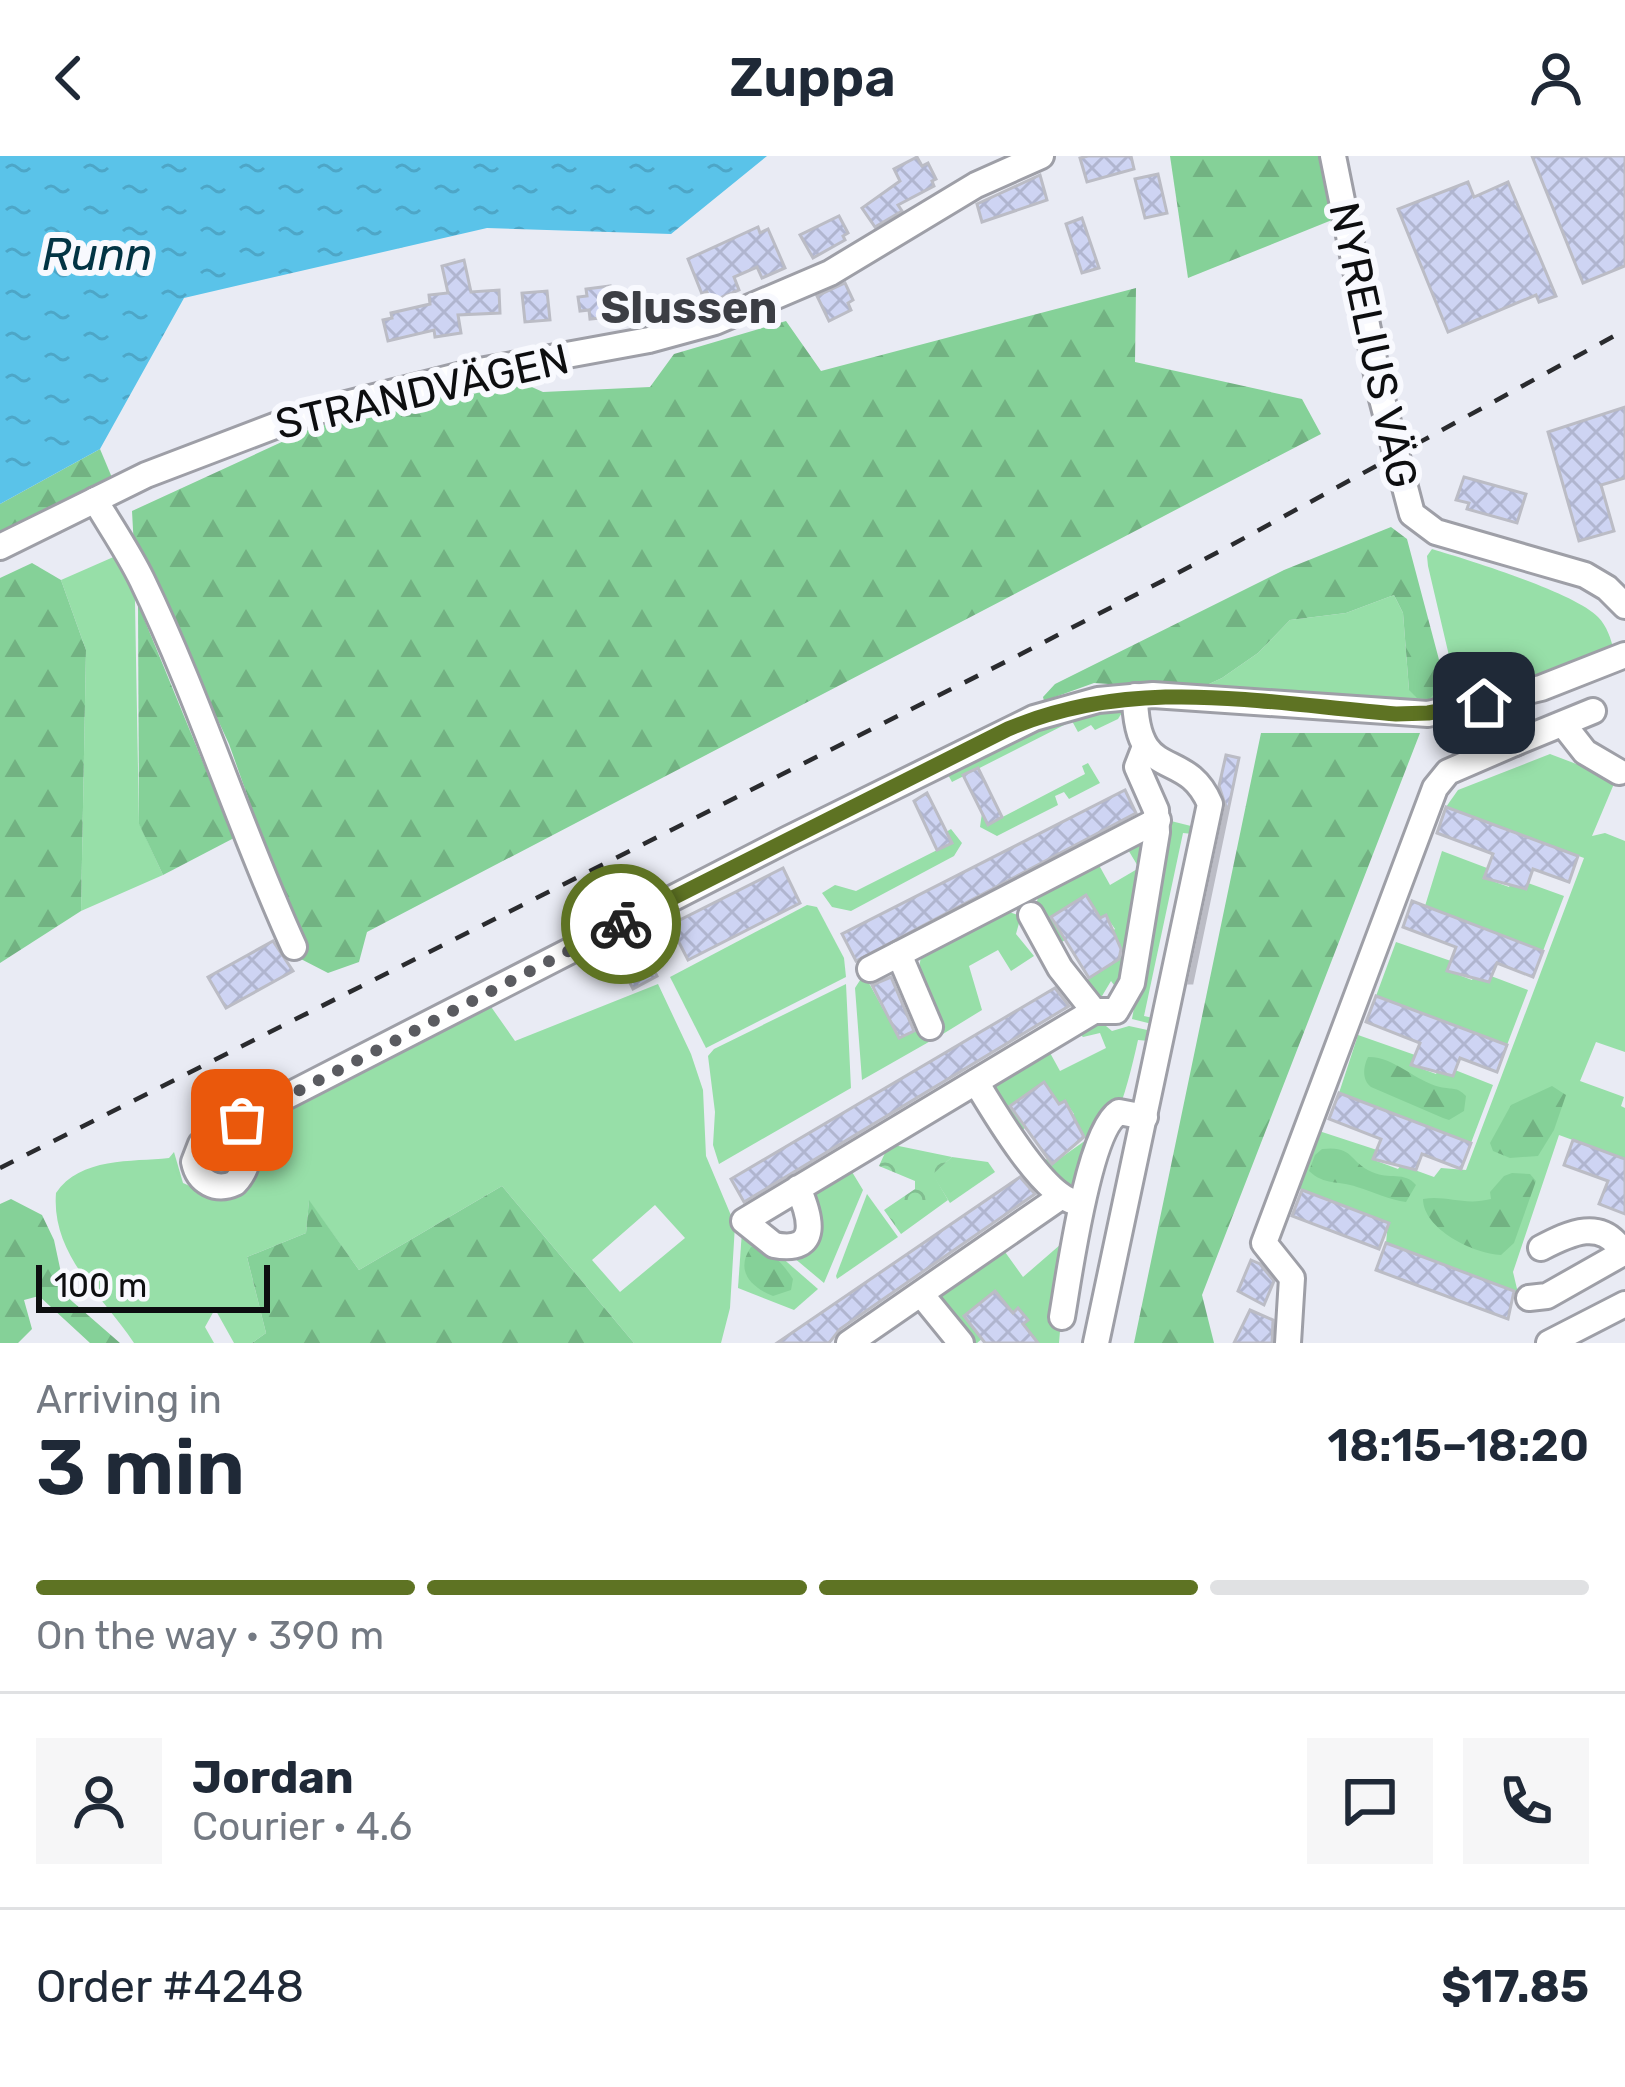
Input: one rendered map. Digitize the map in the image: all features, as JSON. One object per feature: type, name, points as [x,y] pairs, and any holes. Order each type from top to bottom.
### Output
[{"type":"street","name":"STRANDVÄGEN","points":[[0,547],[189,457],[306,414],[474,372],[649,340],[716,322],[830,273],[976,185],[1041,156]]},
{"type":"street","name":"NYRELIUS VÄG","points":[[1333,156],[1382,399],[1412,514],[1436,532],[1585,575],[1625,606]]},
{"type":"street","points":[[95,500],[143,582],[294,947]]},
{"type":"street","points":[[242,1120],[1008,729],[1062,709],[1135,696],[1396,714],[1451,710],[1541,688],[1625,655]]},
{"type":"street","points":[[798,1188],[1094,1011],[1116,1011],[1132,983],[1158,820],[1138,773],[1144,749],[1136,726],[1135,696]]},
{"type":"street","points":[[1500,698],[1515,743]]},
{"type":"street","points":[[1288,1343],[1292,1278],[1264,1243],[1436,788],[1448,772],[1592,711]]},
{"type":"street","points":[[1563,724],[1585,752],[1619,772]]},
{"type":"street","points":[[1096,1343],[1210,804],[1202,785],[1144,749]]},
{"type":"street","points":[[870,969],[1158,820]]},
{"type":"street","points":[[1031,915],[1060,968],[1094,1011]]},
{"type":"street","points":[[898,954],[930,1027]]},
{"type":"street","points":[[976,1082],[1008,1135],[1071,1201]]},
{"type":"street","points":[[1062,1317],[1071,1201],[1106,1122],[1119,1112],[1145,1117]]},
{"type":"street","points":[[849,1343],[1071,1201]]},
{"type":"street","points":[[1529,1298],[1546,1296],[1624,1253],[1612,1238],[1587,1230],[1576,1230],[1541,1248]]},
{"type":"street","points":[[921,1294],[961,1343]]},
{"type":"street","points":[[1550,1343],[1625,1304]]},
{"type":"green space","points":[[1170,156],[1325,156],[1332,220],[1188,278]]},
{"type":"green space","points":[[1136,288],[1135,362],[1302,399],[1321,434],[367,932],[359,962],[328,973],[297,957],[289,913],[229,744],[134,548],[132,511],[310,429],[507,376],[543,392],[650,387],[674,354],[786,321],[821,371]]},
{"type":"green space","points":[[100,449],[113,480],[0,536],[0,504]]},
{"type":"green space","points":[[1391,527],[1407,539],[1442,671],[1443,685],[1429,699],[1417,698],[1409,690],[1403,613],[1394,595],[1346,613],[1290,620],[1258,653],[1196,690],[1094,683],[1044,701],[1055,684],[1284,570]]},
{"type":"green space","points":[[134,548],[139,823],[163,875],[81,911],[86,650],[61,580]]},
{"type":"green space","points":[[1432,549],[1519,578],[1585,607],[1604,624],[1614,651],[1559,667],[1553,674],[1478,693],[1450,660],[1428,566]]},
{"type":"green space","points":[[32,563],[61,580],[86,650],[81,911],[0,963],[0,578]]},
{"type":"green space","points":[[1394,595],[1403,613],[1409,690],[1443,685],[1442,671],[1473,695],[1409,703],[1196,690],[1258,653],[1290,620],[1346,613]]},
{"type":"green space","points":[[138,604],[234,838],[163,875],[139,824]]},
{"type":"green space","points":[[1123,711],[1118,719],[1095,730],[1091,725],[1078,732],[1072,721],[952,782],[946,771],[1009,738],[1055,721]]},
{"type":"green space","points":[[1261,733],[1420,733],[1202,1295],[1214,1343],[1134,1343]]},
{"type":"green space","points":[[1550,754],[1616,779],[1592,836],[1605,833],[1625,841],[1625,1052],[1596,1042],[1580,1081],[1624,1097],[1625,1159],[1559,1135],[1513,1272],[1518,1293],[1386,1243],[1388,1222],[1299,1189],[1319,1131],[1377,1150],[1374,1160],[1398,1169],[1401,1165],[1434,1177],[1441,1168],[1466,1170],[1584,858],[1446,807],[1458,790]]},
{"type":"green space","points":[[1088,763],[1100,783],[1069,799],[1064,792],[1055,796],[1058,805],[997,836],[980,827],[982,813],[989,824],[1085,774],[1082,766]]},
{"type":"green space","points":[[1167,820],[1195,827],[1193,834],[1183,833],[1144,1016],[1153,1018],[1152,1024],[1132,1019]]},
{"type":"green space","points":[[951,829],[962,843],[954,856],[851,911],[832,907],[822,893],[835,885],[856,891],[951,843],[946,832]]},
{"type":"green space","points":[[1145,833],[1123,980],[1114,985],[1111,981],[1099,1001],[1084,982],[1124,955],[1111,932],[1115,929],[1106,916],[1100,918],[1085,896],[1051,917],[1065,940],[1055,946],[1036,907],[1039,891],[1095,858],[1110,885],[1139,868],[1124,843]]},
{"type":"green space","points":[[1442,851],[1487,868],[1484,878],[1509,887],[1528,883],[1564,896],[1543,951],[1425,906]]},
{"type":"green space","points":[[807,905],[817,907],[844,958],[846,977],[706,1048],[670,977]]},
{"type":"green space","points":[[1000,909],[1021,916],[1016,934],[1034,956],[1011,971],[998,950],[969,966],[982,1010],[938,1037],[922,996],[922,952]]},
{"type":"green space","points":[[1396,942],[1451,961],[1448,971],[1472,980],[1491,976],[1528,990],[1507,1045],[1376,996]]},
{"type":"green space","points":[[864,974],[899,1038],[925,1025],[934,1039],[862,1080],[855,988]]},
{"type":"green space","points":[[658,984],[703,1090],[706,1156],[735,1225],[730,1308],[721,1343],[634,1343],[502,1186],[359,1270],[309,1201],[306,1233],[247,1257],[266,1333],[252,1343],[234,1343],[215,1309],[205,1327],[214,1343],[134,1343],[70,1255],[57,1215],[56,1193],[79,1173],[108,1164],[169,1158],[174,1152],[183,1183],[215,1197],[258,1167],[258,1135],[264,1122],[277,1117],[292,1099],[487,1001],[515,1041]],"holes":[[[655,1205],[685,1238],[620,1292],[592,1260]]]},
{"type":"green space","points":[[846,984],[851,1088],[719,1164],[713,1145],[715,1112],[708,1056]]},
{"type":"green space","points":[[1094,1016],[1112,1031],[1129,1026],[1152,1031],[1149,1041],[1138,1040],[1121,1103],[1104,1143],[1063,1191],[1040,1164],[1047,1159],[1052,1164],[1086,1140],[1070,1118],[1074,1114],[1065,1101],[1059,1104],[1044,1083],[1010,1106],[1025,1128],[1021,1131],[991,1099],[992,1084],[1049,1051],[1060,1071],[1106,1048],[1100,1033],[1083,1037],[1074,1028]]},
{"type":"green space","points":[[1358,1035],[1415,1055],[1412,1065],[1436,1074],[1438,1070],[1453,1076],[1455,1070],[1493,1085],[1471,1143],[1339,1093]]},
{"type":"green space","points":[[1368,1057],[1460,1091],[1466,1096],[1464,1111],[1449,1120],[1371,1087],[1364,1073]]},
{"type":"green space","points":[[1552,1086],[1566,1095],[1554,1130],[1538,1156],[1510,1158],[1493,1151],[1490,1143],[1511,1105]]},
{"type":"green space","points":[[889,1144],[952,1157],[933,1174],[948,1200],[901,1234],[884,1210],[915,1189],[915,1181],[879,1166]]},
{"type":"green space","points":[[1322,1149],[1346,1152],[1372,1172],[1407,1178],[1416,1185],[1406,1202],[1321,1179],[1309,1171]]},
{"type":"green space","points":[[952,1157],[988,1162],[995,1172],[950,1203],[932,1174]]},
{"type":"green space","points":[[846,1162],[863,1190],[824,1283],[787,1252],[800,1249],[812,1190]]},
{"type":"green space","points":[[1512,1173],[1530,1174],[1536,1181],[1514,1243],[1501,1255],[1452,1238],[1425,1210],[1423,1199],[1491,1199],[1490,1192]]},
{"type":"green space","points":[[502,1186],[634,1343],[252,1343],[266,1333],[247,1257],[306,1233],[309,1200],[359,1270]]},
{"type":"green space","points":[[867,1194],[898,1237],[837,1279],[836,1276]]},
{"type":"green space","points":[[11,1199],[42,1215],[54,1240],[66,1296],[120,1343],[90,1343],[39,1296],[24,1300],[32,1329],[18,1343],[0,1343],[0,1204]]},
{"type":"green space","points":[[749,1229],[818,1289],[794,1310],[738,1288],[742,1231]]},
{"type":"green space","points":[[1068,1238],[1059,1343],[1029,1343],[1023,1324],[1028,1320],[1013,1313],[977,1343],[968,1343],[937,1307],[938,1289],[1000,1245],[1023,1277]]},
{"type":"green space","points":[[751,1247],[780,1263],[793,1279],[791,1290],[773,1296],[752,1283],[744,1263]]},
{"type":"water","name":"Runn","points":[[0,156],[767,156],[671,234],[487,228],[184,298],[100,449],[0,504]]},
{"type":"building","points":[[1131,156],[1134,169],[1087,182],[1080,158]]},
{"type":"building","points":[[1532,156],[1625,156],[1625,266],[1583,283]]},
{"type":"building","points":[[917,157],[922,166],[928,163],[936,179],[934,186],[898,205],[902,211],[875,227],[862,208],[900,181],[894,169]]},
{"type":"building","points":[[1158,174],[1167,213],[1145,218],[1135,179]]},
{"type":"building","points":[[1040,175],[1047,200],[982,222],[977,204]]},
{"type":"building","points":[[1468,182],[1474,197],[1508,182],[1556,296],[1539,302],[1536,295],[1448,332],[1398,209]]},
{"type":"building","points":[[839,216],[848,233],[845,240],[813,258],[800,235]]},
{"type":"building","points":[[1082,218],[1099,268],[1082,273],[1066,224]]},
{"type":"building","points":[[758,227],[760,233],[768,229],[785,268],[762,278],[757,267],[734,277],[739,290],[711,302],[707,292],[702,294],[688,259]]},
{"type":"building","points":[[464,260],[471,292],[499,290],[500,313],[458,315],[461,333],[435,337],[434,330],[388,341],[383,320],[392,318],[391,313],[430,304],[429,295],[448,293],[442,266]]},
{"type":"building","points":[[845,283],[853,300],[848,303],[851,310],[829,321],[817,296]]},
{"type":"building","points":[[610,286],[610,293],[619,292],[621,308],[611,309],[611,317],[590,319],[589,310],[580,311],[578,297],[587,296],[586,289]]},
{"type":"building","points":[[547,291],[550,320],[525,322],[522,293]]},
{"type":"building","points":[[1625,407],[1625,478],[1601,485],[1614,531],[1579,541],[1548,432]]},
{"type":"building","points":[[1464,477],[1526,494],[1517,523],[1467,509],[1469,503],[1456,500]]},
{"type":"building","points":[[1226,755],[1239,758],[1189,983],[1226,807],[1219,786]]},
{"type":"building","points":[[978,768],[1002,817],[988,825],[963,775]]},
{"type":"building","points":[[1125,790],[1136,813],[856,961],[842,934]]},
{"type":"building","points":[[927,793],[952,843],[937,850],[914,801]]},
{"type":"building","points":[[1446,807],[1578,856],[1569,882],[1533,869],[1526,889],[1484,878],[1493,854],[1437,833]]},
{"type":"building","points":[[783,868],[800,903],[688,960],[670,925]]},
{"type":"building","points":[[1086,895],[1100,918],[1106,915],[1121,949],[1119,959],[1089,978],[1051,917]]},
{"type":"building","points":[[1412,901],[1543,951],[1533,977],[1497,963],[1489,982],[1447,971],[1456,947],[1403,927]]},
{"type":"building","points":[[273,941],[293,971],[226,1008],[208,977]]},
{"type":"building","points":[[640,942],[657,976],[633,989],[616,955]]},
{"type":"building","points":[[891,977],[914,1031],[899,1038],[872,985]]},
{"type":"building","points":[[1055,988],[1069,1006],[744,1202],[731,1179]]},
{"type":"building","points":[[1376,996],[1507,1045],[1497,1072],[1460,1058],[1453,1076],[1411,1065],[1420,1043],[1366,1022]]},
{"type":"building","points":[[1044,1082],[1059,1104],[1065,1101],[1084,1137],[1052,1164],[1010,1106]]},
{"type":"building","points":[[1339,1093],[1471,1143],[1461,1169],[1422,1154],[1416,1170],[1373,1159],[1381,1139],[1329,1119]]},
{"type":"building","points":[[1573,1140],[1625,1159],[1625,1214],[1599,1204],[1608,1181],[1564,1165]]},
{"type":"building","points":[[1020,1177],[1035,1194],[840,1329],[829,1343],[777,1343]]},
{"type":"building","points":[[1302,1190],[1389,1223],[1379,1249],[1292,1216]]},
{"type":"building","points":[[1386,1243],[1514,1291],[1508,1319],[1376,1270]]},
{"type":"building","points":[[1251,1260],[1274,1281],[1264,1305],[1238,1291]]},
{"type":"building","points":[[995,1291],[1013,1313],[1018,1308],[1028,1320],[1023,1324],[1038,1343],[985,1343],[964,1316]]},
{"type":"building","points":[[1250,1310],[1273,1320],[1272,1343],[1234,1343]]},
{"type":"railway","points":[[0,1168],[1021,654],[1625,330]]},
{"type":"way so far","points":[[242,1120],[621,924]]},
{"type":"district","name":"Slussen","points":[[689,307]]},
{"type":"route","points":[[621,924],[1008,729],[1062,709],[1154,695],[1396,714],[1484,703]]}]
